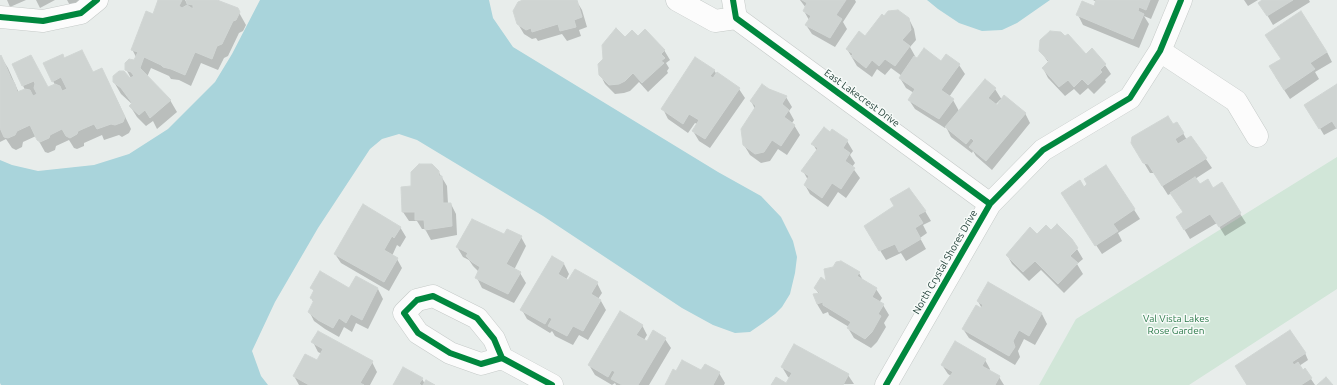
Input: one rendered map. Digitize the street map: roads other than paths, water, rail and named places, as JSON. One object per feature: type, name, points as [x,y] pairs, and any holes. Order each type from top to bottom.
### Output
[{"type":"street","points":[[0,17],[43,22],[81,13],[97,0]]},
{"type":"street","name":"East Lakecrest Drive","points":[[677,0],[715,21],[735,9],[990,204]]},
{"type":"street","name":"North Crystal Shores Drive","points":[[886,385],[990,204],[1043,150],[1130,98],[1160,51],[1181,0]]},
{"type":"street","points":[[1160,51],[1236,101],[1258,136]]},
{"type":"street","points":[[502,358],[552,385]]},
{"type":"water","points":[[260,0],[489,0],[493,18],[513,47],[718,172],[761,196],[781,217],[793,241],[797,257],[790,294],[782,307],[775,314],[750,332],[735,333],[713,325],[682,308],[543,216],[417,140],[399,134],[382,139],[370,149],[318,228],[275,302],[252,351],[261,376],[268,385],[1,385],[0,160],[12,165],[38,171],[94,165],[129,154],[168,129],[215,82],[232,54]]},
{"type":"water","points":[[927,0],[1050,0],[1017,23],[1002,30],[982,31],[959,23]]},
{"type":"park label","name":"Val Vista Lakes Rose Garden","points":[[1176,324]]}]
